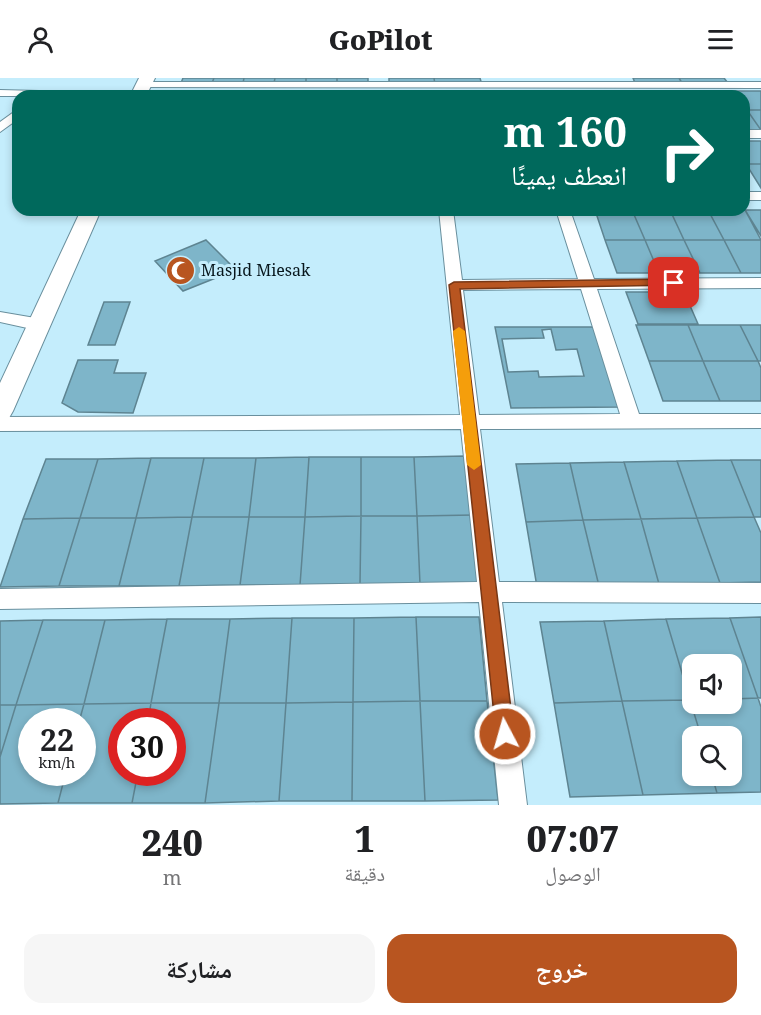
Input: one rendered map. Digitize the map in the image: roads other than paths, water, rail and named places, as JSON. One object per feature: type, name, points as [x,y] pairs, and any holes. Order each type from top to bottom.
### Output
[{"type":"street","points":[[683,90],[733,81],[761,85]]},
{"type":"street","points":[[143,86],[374,82],[425,90]]},
{"type":"street","points":[[437,90],[486,82],[619,82],[671,90]]},
{"type":"street","points":[[0,128],[12,118]]},
{"type":"street","points":[[0,411],[88,216]]},
{"type":"street","points":[[447,216],[513,805]]},
{"type":"street","points":[[565,216],[632,421]]},
{"type":"street","points":[[454,285],[761,283]]},
{"type":"street","points":[[0,317],[40,325]]},
{"type":"street","points":[[0,424],[470,424],[761,421]]},
{"type":"street","points":[[0,599],[489,592],[761,593]]},
{"type":"place","name":"Masjid Miesak","points":[[180,270]]}]
